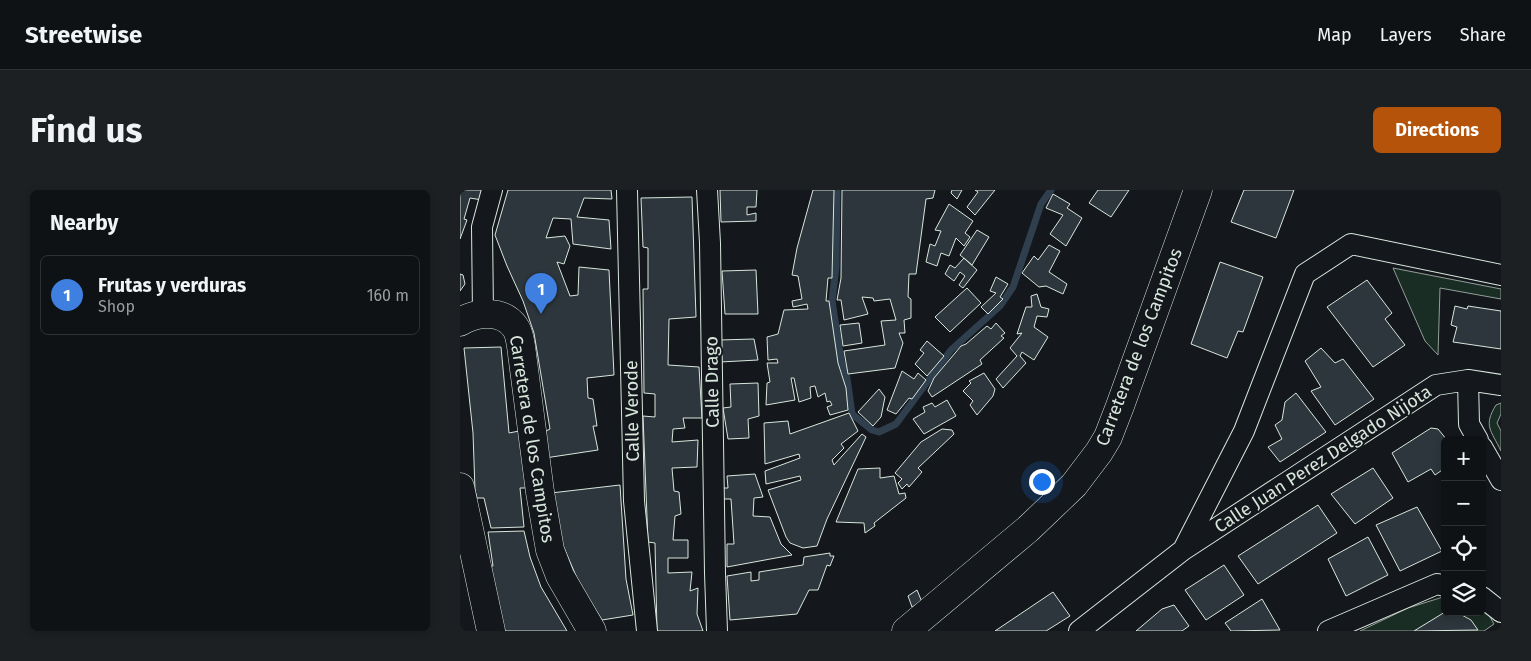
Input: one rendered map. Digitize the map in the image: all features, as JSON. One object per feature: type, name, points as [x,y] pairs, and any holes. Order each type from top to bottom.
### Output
[{"type":"main road","name":"Carretera de los Campitos","points":[[906,631],[1035,523],[1074,485],[1100,452],[1117,414],[1198,190]]},
{"type":"main road","name":"Carretera de los Campitos","points":[[472,318],[492,313],[510,321],[519,335],[540,492],[550,550],[560,576],[592,631]]},
{"type":"main road","points":[[460,487],[491,631]]},
{"type":"street","points":[[472,318],[482,227],[492,190]]},
{"type":"street","name":"Calle Verode","points":[[627,190],[634,502],[647,631]]},
{"type":"street","name":"Calle Drago","points":[[707,190],[710,243],[717,631]]},
{"type":"street","name":"Calle Juan Perez Delgado Nijota","points":[[1182,550],[1244,431],[1305,274],[1351,244],[1501,275]]},
{"type":"street","points":[[1468,380],[1469,424],[1476,436]]},
{"type":"street","name":"Calle Juan Perez Delgado Nijota","points":[[1079,631],[1182,550],[1436,385],[1468,380],[1501,385]]},
{"type":"street","points":[[1486,454],[1501,480]]},
{"type":"street","points":[[1328,631],[1436,584],[1441,585]]},
{"type":"street","points":[[1486,600],[1501,612]]},
{"type":"green space","points":[[1393,268],[1501,289],[1501,299],[1440,288],[1438,355],[1425,341]]},
{"type":"green space","points":[[1501,403],[1501,414],[1497,423],[1501,431],[1501,451],[1489,423],[1496,405]]},
{"type":"green space","points":[[1441,598],[1441,616],[1486,616],[1486,610],[1494,624],[1484,631],[1360,631],[1408,608]]},
{"type":"building","points":[[460,190],[483,190],[482,200],[470,198],[464,219],[467,220],[460,239]]},
{"type":"building","points":[[508,190],[611,190],[612,199],[584,198],[577,217],[609,220],[611,249],[573,244],[571,219],[553,218],[546,238],[565,236],[570,246],[564,264],[557,262],[570,296],[578,295],[579,267],[609,270],[614,375],[587,378],[588,398],[593,399],[597,426],[593,426],[598,450],[545,458],[546,431],[550,429],[534,333],[523,301],[495,235]]},
{"type":"building","points":[[720,190],[757,190],[756,207],[747,207],[747,215],[756,213],[756,221],[721,222]]},
{"type":"building","points":[[813,190],[834,190],[832,278],[828,278],[826,301],[829,301],[838,363],[846,388],[848,410],[830,415],[827,407],[832,405],[830,401],[827,402],[825,393],[818,397],[815,386],[810,387],[811,398],[799,402],[794,378],[791,378],[795,400],[766,405],[767,383],[770,382],[767,363],[778,363],[777,359],[768,360],[767,337],[778,334],[784,310],[808,309],[807,304],[793,307],[792,301],[802,299],[798,276],[792,275],[797,248]]},
{"type":"building","points":[[842,190],[935,190],[933,198],[926,199],[916,274],[909,274],[908,297],[911,299],[911,318],[904,320],[905,333],[899,333],[903,343],[895,368],[848,374],[844,351],[885,345],[881,321],[896,320],[890,299],[874,301],[873,298],[862,297],[868,314],[844,320],[841,300],[837,300],[841,278]]},
{"type":"building","points":[[952,190],[962,190],[957,199],[951,193]]},
{"type":"building","points":[[975,190],[995,190],[975,215],[967,207],[978,192]]},
{"type":"building","points":[[1098,190],[1129,190],[1111,217],[1089,203]]},
{"type":"building","points":[[1244,190],[1294,190],[1276,238],[1231,222]]},
{"type":"building","points":[[1053,194],[1070,204],[1067,208],[1082,218],[1066,246],[1050,234],[1063,215],[1046,208]]},
{"type":"building","points":[[692,197],[696,317],[669,319],[668,365],[699,367],[702,418],[683,418],[685,428],[673,429],[672,442],[698,440],[697,467],[672,468],[674,491],[679,492],[681,514],[675,516],[673,540],[688,540],[688,558],[668,558],[668,573],[692,572],[690,591],[698,588],[697,614],[703,631],[657,631],[655,543],[648,542],[643,416],[655,417],[655,394],[644,393],[643,289],[648,289],[648,248],[643,247],[641,198]]},
{"type":"building","points":[[949,204],[973,221],[965,233],[970,237],[964,246],[956,238],[949,256],[941,253],[937,266],[926,262],[930,244],[935,246],[941,231],[935,230]]},
{"type":"building","points":[[977,230],[989,237],[972,265],[960,255]]},
{"type":"building","points":[[1049,245],[1060,251],[1049,272],[1067,284],[1063,294],[1046,286],[1039,287],[1022,273],[1034,256],[1038,260]]},
{"type":"building","points":[[964,258],[977,270],[963,288],[959,285],[965,276],[960,272],[954,281],[945,274],[950,265],[955,268]]},
{"type":"building","points":[[1220,262],[1263,277],[1243,332],[1238,331],[1227,358],[1191,344]]},
{"type":"building","points":[[756,270],[758,314],[725,314],[722,271]]},
{"type":"building","points":[[460,274],[463,275],[465,284],[460,291]]},
{"type":"building","points":[[996,277],[1008,284],[1000,297],[1003,299],[988,314],[981,307],[996,293],[990,291]]},
{"type":"building","points":[[1367,280],[1392,313],[1385,319],[1405,345],[1373,367],[1327,307]]},
{"type":"building","points":[[967,288],[981,303],[950,332],[935,317]]},
{"type":"building","points":[[1037,294],[1041,307],[1049,309],[1047,317],[1037,316],[1034,327],[1048,337],[1034,360],[1022,352],[1020,356],[1026,363],[1003,388],[996,379],[1017,356],[1010,348],[1022,333],[1017,334],[1026,307],[1032,307],[1031,296]]},
{"type":"building","points":[[1455,306],[1467,309],[1468,306],[1501,311],[1501,349],[1453,342],[1457,327],[1451,325]]},
{"type":"building","points":[[859,323],[862,343],[843,346],[840,325]]},
{"type":"building","points":[[996,323],[1005,333],[1001,336],[1004,338],[980,360],[982,364],[932,397],[928,391],[934,378],[961,346],[987,326],[991,329]]},
{"type":"building","points":[[754,339],[758,360],[720,362],[719,340]]},
{"type":"building","points":[[927,341],[944,356],[927,376],[915,364],[924,353],[920,350]]},
{"type":"building","points":[[501,347],[509,433],[519,431],[526,488],[520,488],[524,527],[491,528],[484,498],[477,498],[475,490],[473,433],[464,348]]},
{"type":"building","points":[[1321,348],[1335,363],[1343,359],[1374,399],[1335,425],[1311,391],[1321,387],[1305,361]]},
{"type":"building","points":[[902,371],[914,379],[918,373],[926,380],[912,399],[909,398],[896,414],[887,410]]},
{"type":"building","points":[[984,373],[995,389],[993,396],[977,415],[970,405],[973,401],[963,391],[971,383],[969,381]]},
{"type":"building","points":[[758,383],[759,416],[748,419],[749,438],[728,439],[723,408],[731,407],[730,384]]},
{"type":"building","points":[[879,389],[885,397],[881,417],[873,426],[858,412]]},
{"type":"building","points":[[1296,393],[1326,432],[1280,462],[1268,447],[1282,439],[1275,425],[1282,420],[1285,402]]},
{"type":"building","points":[[947,400],[956,416],[924,434],[913,419],[925,412],[923,407],[932,403],[935,407]]},
{"type":"building","points":[[849,413],[858,431],[841,444],[844,448],[832,460],[834,465],[862,434],[866,437],[827,519],[817,546],[803,548],[790,543],[768,490],[801,480],[800,476],[766,484],[765,471],[800,458],[799,454],[765,464],[764,423],[788,421],[790,434]]},
{"type":"building","points":[[1431,428],[1438,429],[1444,436],[1441,436],[1441,471],[1435,475],[1431,469],[1408,482],[1392,453]]},
{"type":"building","points":[[942,429],[952,430],[954,434],[918,468],[922,472],[909,487],[907,484],[902,489],[898,483],[902,479],[895,473],[921,442]]},
{"type":"building","points":[[880,468],[880,478],[894,476],[899,494],[905,493],[906,498],[874,523],[875,526],[865,533],[864,523],[836,522],[858,469]]},
{"type":"building","points":[[1373,468],[1393,498],[1355,524],[1331,494]]},
{"type":"building","points":[[755,474],[763,497],[754,498],[753,516],[770,517],[781,544],[792,555],[727,567],[727,544],[734,544],[731,499],[723,499],[723,488],[728,488],[727,476]]},
{"type":"building","points":[[620,485],[626,579],[633,615],[602,620],[580,585],[558,534],[551,493]]},
{"type":"building","points":[[1318,505],[1337,533],[1258,584],[1238,556]]},
{"type":"building","points":[[1417,507],[1441,551],[1400,571],[1376,525]]},
{"type":"building","points":[[524,531],[530,557],[541,587],[567,631],[502,631],[487,567],[493,566],[488,532]]},
{"type":"building","points":[[1368,537],[1388,575],[1346,596],[1328,559]]},
{"type":"building","points":[[830,553],[830,556],[834,556],[830,566],[827,565],[818,590],[809,590],[797,614],[730,620],[727,576],[751,572],[751,581],[759,580],[759,572],[803,565],[804,557]]},
{"type":"building","points":[[1224,565],[1244,595],[1206,620],[1185,590]]},
{"type":"building","points":[[917,590],[922,602],[912,607],[908,596]]},
{"type":"building","points":[[1053,592],[1070,616],[1046,631],[995,631]]},
{"type":"building","points":[[1262,599],[1280,630],[1231,631],[1225,623]]},
{"type":"building","points":[[1174,605],[1189,626],[1182,631],[1136,631],[1162,609]]},
{"type":"building","points":[[1441,614],[1441,616],[1464,616],[1471,620],[1478,630],[1414,631]]},
{"type":"waterway","points":[[837,190],[836,266],[832,301],[841,360],[847,378],[852,414],[872,430],[879,432],[896,424],[951,350],[1000,306],[1013,287],[1041,204],[1051,190]]},
{"type":"place","name":"Frutas y verduras","points":[[541,314]]}]
